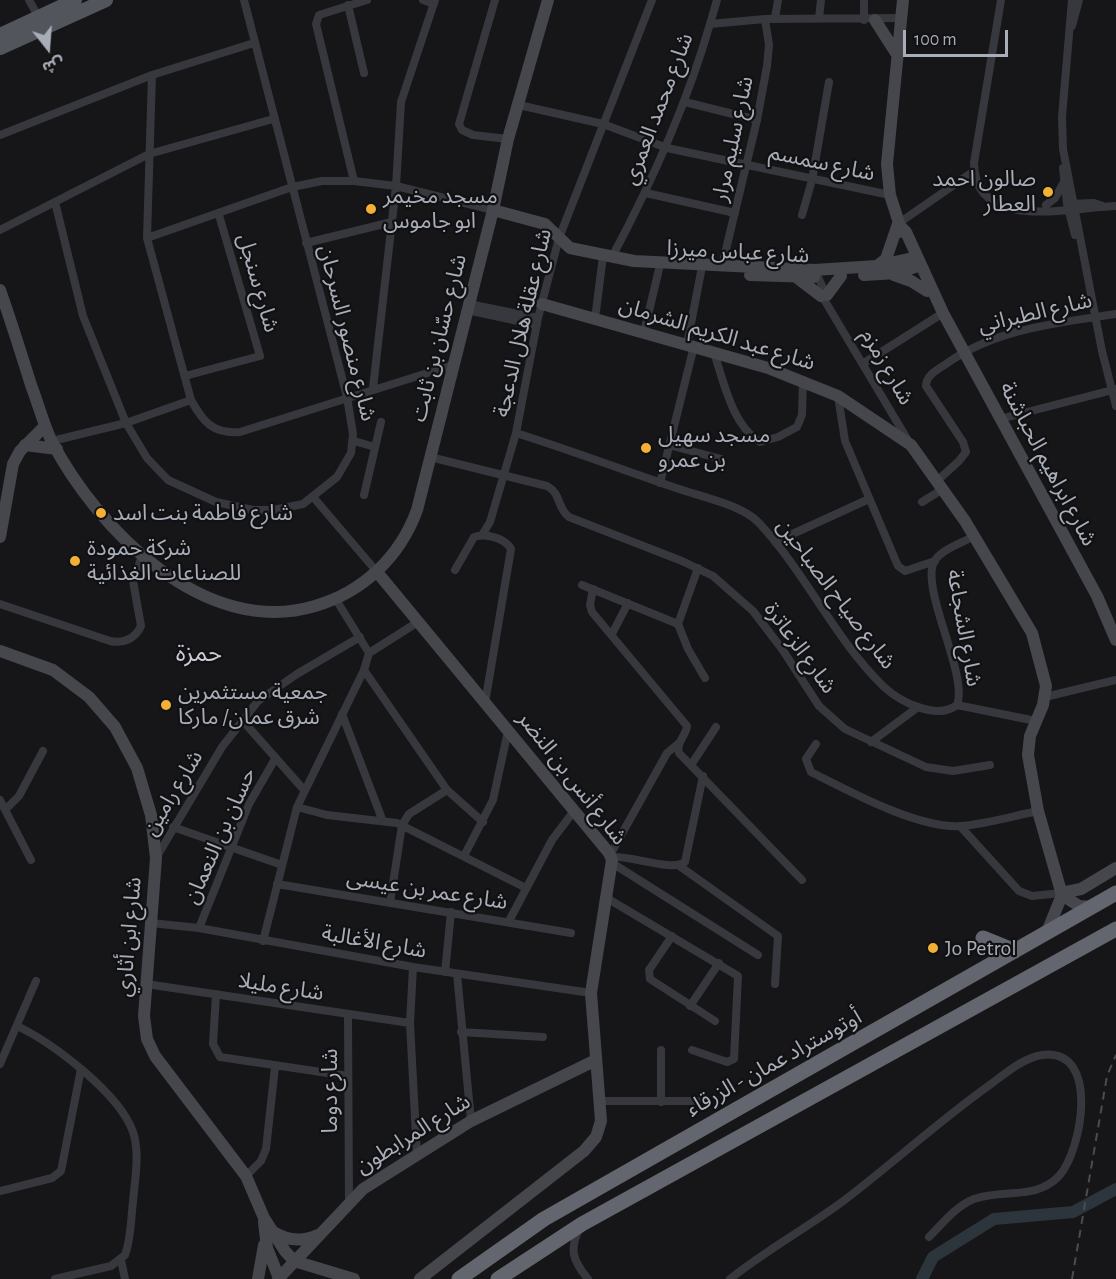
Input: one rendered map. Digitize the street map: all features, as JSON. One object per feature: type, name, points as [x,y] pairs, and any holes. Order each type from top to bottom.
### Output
[{"type":"highway","name":"أوتوستراد عمان - الزرقاء","points":[[459,1279],[544,1219],[1116,893]]},
{"type":"highway","points":[[498,1279],[582,1224],[1116,929]]},
{"type":"highway","points":[[983,938],[1015,951]]},
{"type":"main road","points":[[0,35],[75,0]]},
{"type":"main road","points":[[0,48],[106,0]]},
{"type":"street","points":[[29,0],[38,16]]},
{"type":"street","name":"شارع منصور السرحان","points":[[56,202],[83,316],[126,423],[147,458],[159,472],[177,486],[209,500],[253,510],[273,510],[296,506],[314,498],[343,469],[354,441],[347,397],[244,0]]},
{"type":"street","points":[[354,181],[316,24],[319,15],[367,0]]},
{"type":"street","points":[[373,388],[396,186],[401,102],[435,2],[423,0]]},
{"type":"street","points":[[495,0],[459,124],[465,132],[508,139]]},
{"type":"street","name":"شارع حسّان بن ثابت","points":[[0,290],[45,426],[54,445],[94,507],[142,556],[185,585],[211,597],[252,609],[296,610],[335,598],[377,572],[400,544],[413,521],[493,210],[508,139],[548,0]]},
{"type":"street","name":"شارع عقلة هلال الدعجة","points":[[455,570],[471,538],[482,535],[490,522],[516,433],[537,322],[558,242],[652,0]]},
{"type":"street","points":[[710,24],[717,0]]},
{"type":"street","points":[[775,18],[778,0]]},
{"type":"street","points":[[819,18],[821,0]]},
{"type":"street","points":[[864,0],[869,20],[896,54]]},
{"type":"street","name":"شارع ابراهيم الحباشنة","points":[[903,0],[887,157],[890,195],[899,225],[899,235],[916,262],[1097,596],[1116,640]]},
{"type":"street","points":[[1001,0],[974,171],[980,189],[993,203],[1001,207],[1024,209],[1071,207],[1094,203],[1104,206]]},
{"type":"street","points":[[1072,0],[1062,117],[1064,182],[1084,262]]},
{"type":"street","points":[[1070,32],[1078,0]]},
{"type":"street","points":[[348,5],[364,73]]},
{"type":"street","name":"شارع محمد العمري","points":[[605,259],[646,193],[685,102],[710,24],[775,18],[899,22]]},
{"type":"street","name":"شارع سليم مرار","points":[[722,266],[757,120],[769,52],[765,19]]},
{"type":"street","points":[[0,135],[152,75],[254,42]]},
{"type":"street","points":[[152,75],[147,238],[191,400],[206,424],[230,432],[283,418],[373,388],[453,365]]},
{"type":"street","points":[[802,214],[812,180],[829,82]]},
{"type":"street","points":[[685,102],[757,120]]},
{"type":"street","name":"شارع سمسم","points":[[519,105],[603,124],[666,148],[890,195]]},
{"type":"street","points":[[0,230],[148,154],[273,118]]},
{"type":"street","points":[[1064,160],[1071,207],[1079,226],[1093,318],[1114,389],[1116,406]]},
{"type":"street","points":[[877,266],[886,259],[899,225],[974,171]]},
{"type":"street","points":[[147,238],[219,215],[292,187],[322,181],[354,181],[396,186],[540,224],[558,242]]},
{"type":"street","points":[[1046,205],[1055,198],[1064,182]]},
{"type":"street","points":[[646,193],[735,213]]},
{"type":"street","points":[[1024,209],[1046,205],[1090,209],[1116,206]]},
{"type":"street","points":[[1079,226],[1090,209]]},
{"type":"street","name":"شارع سنجل","points":[[184,376],[260,356],[219,215]]},
{"type":"street","points":[[306,243],[392,222]]},
{"type":"street","name":"شارع عباس ميرزا","points":[[558,242],[605,259],[701,272],[795,277],[916,262]]},
{"type":"street","points":[[595,318],[605,259]]},
{"type":"street","name":"شارع ابراهيم الحباشنة","points":[[916,262],[927,291],[942,311]]},
{"type":"street","name":"شارع عباس ميرزا","points":[[659,267],[722,266],[841,276],[887,274],[916,262]]},
{"type":"street","points":[[644,332],[659,267]]},
{"type":"street","points":[[660,483],[690,345],[701,272]]},
{"type":"street","name":"شارع زمزم","points":[[815,273],[824,296],[911,445]]},
{"type":"street","points":[[887,274],[906,278],[927,291]]},
{"type":"street","points":[[795,277],[824,296],[841,276]]},
{"type":"street","name":"شارع عبد الكريم الشرمان","points":[[542,304],[690,345],[803,380],[838,396],[911,445],[975,536],[1032,633],[1044,674],[1044,698],[1028,742],[1028,755],[1038,811],[1065,893]]},
{"type":"street","points":[[468,307],[537,322]]},
{"type":"street","points":[[864,363],[942,311]]},
{"type":"street","name":"شارع الطبراني","points":[[940,485],[964,457],[965,446],[926,382],[934,372],[964,351],[1001,335],[1116,314]]},
{"type":"street","points":[[714,353],[735,410],[746,430],[760,442],[797,427],[802,415],[803,380]]},
{"type":"street","points":[[1000,419],[1114,389]]},
{"type":"street","points":[[838,396],[842,432],[900,570],[910,571],[935,561]]},
{"type":"street","points":[[26,445],[54,445],[191,400]]},
{"type":"street","points":[[364,495],[381,422]]},
{"type":"street","points":[[0,537],[13,464],[26,445],[45,426]]},
{"type":"street","name":"شارع صياح الصباحين","points":[[516,433],[748,514],[775,542],[869,670],[891,693],[918,707],[950,709],[957,705]]},
{"type":"street","points":[[354,441],[375,447]]},
{"type":"street","points":[[669,445],[721,459]]},
{"type":"street","name":"شارع الزعاترة","points":[[430,457],[553,489],[564,513],[569,517],[713,576],[753,611],[782,649],[825,714],[844,729],[926,766],[952,771],[990,765]]},
{"type":"street","points":[[922,502],[940,485]]},
{"type":"street","name":"شارع أنس بن النضر","points":[[314,498],[611,858],[591,993],[600,1128],[584,1151],[420,1279]]},
{"type":"street","points":[[775,542],[869,499]]},
{"type":"street","points":[[490,522],[494,538]]},
{"type":"street","points":[[482,535],[507,543],[512,557],[485,703]]},
{"type":"street","name":"شارع الشجاعة","points":[[975,536],[935,561],[934,587],[955,675],[959,697],[957,705],[1036,721]]},
{"type":"street","points":[[0,604],[110,641],[122,642],[135,636],[141,626],[133,581],[142,556]]},
{"type":"street","points":[[698,568],[678,624],[688,649],[705,678]]},
{"type":"street","points":[[582,585],[678,624]]},
{"type":"street","points":[[593,589],[591,608],[684,721],[686,733],[679,743],[667,753],[611,858]]},
{"type":"street","points":[[335,598],[369,653]]},
{"type":"street","points":[[612,634],[628,603]]},
{"type":"street","points":[[263,941],[297,807],[364,670],[369,653],[418,622]]},
{"type":"street","name":"شارع رامين","points":[[156,858],[222,747],[258,701],[360,637]]},
{"type":"street","name":"شارع ابن أثاري","points":[[0,641],[84,693],[115,727],[136,768],[154,826],[156,858],[146,984],[145,1029],[155,1056],[246,1176],[266,1228],[278,1278]]},
{"type":"street","name":"شارع ابن أثاري","points":[[0,651],[41,665]]},
{"type":"street","points":[[364,670],[447,790],[483,822]]},
{"type":"street","points":[[1044,698],[1116,680]]},
{"type":"street","points":[[871,742],[918,707]]},
{"type":"street","points":[[342,714],[382,819]]},
{"type":"street","points":[[243,721],[304,790]]},
{"type":"street","points":[[691,765],[716,727]]},
{"type":"street","points":[[464,856],[483,822],[498,786],[508,731]]},
{"type":"street","points":[[679,743],[679,753],[802,880]]},
{"type":"street","points":[[816,744],[806,759],[811,772],[869,801],[906,815],[960,826],[1038,811]]},
{"type":"street","points":[[6,809],[19,796],[43,751]]},
{"type":"street","name":"حسان بن النعمان","points":[[199,928],[256,788],[276,759]]},
{"type":"street","points":[[678,866],[687,858],[703,776]]},
{"type":"street","points":[[390,903],[402,825],[410,814],[447,790]]},
{"type":"street","points":[[0,801],[31,860]]},
{"type":"street","points":[[297,807],[327,815],[382,819],[402,825],[526,888]]},
{"type":"street","points":[[508,921],[556,834],[574,811]]},
{"type":"street","points":[[960,826],[1019,891],[1032,896],[1065,893],[1116,868]]},
{"type":"street","points":[[173,827],[282,865]]},
{"type":"street","points":[[611,858],[622,856],[678,866],[778,936],[775,984]]},
{"type":"street","points":[[611,858],[758,955]]},
{"type":"street","points":[[1047,932],[1065,893],[1116,859]]},
{"type":"street","name":"شارع عمر بن عيسى","points":[[277,885],[571,933]]},
{"type":"street","points":[[1065,893],[1079,906],[1093,907]]},
{"type":"street","points":[[605,897],[735,972],[739,978],[734,1059],[727,1062],[693,1050]]},
{"type":"street","points":[[444,972],[451,912]]},
{"type":"street","name":"شارع الأغالبة","points":[[151,923],[199,928],[413,967],[591,993]]},
{"type":"street","points":[[672,936],[649,970],[651,982],[715,1021]]},
{"type":"street","points":[[690,1006],[719,963]]},
{"type":"street","points":[[413,967],[410,1023],[417,1155]]},
{"type":"street","points":[[458,974],[461,1032],[471,1121]]},
{"type":"street","points":[[0,1064],[36,981]]},
{"type":"street","name":"شارع مليلا","points":[[146,984],[348,1016],[410,1023]]},
{"type":"street","points":[[216,994],[213,1044],[217,1054],[224,1059],[348,1076]]},
{"type":"street","name":"شارع دوما","points":[[348,1016],[349,1203]]},
{"type":"street","points":[[17,1026],[48,1044],[81,1069],[122,1112],[133,1131],[135,1142],[132,1213],[127,1249],[121,1260],[111,1266],[55,1279]]},
{"type":"street","points":[[461,1032],[543,1037]]},
{"type":"street","points":[[661,1050],[661,1102]]},
{"type":"street","points":[[735,1277],[841,1203],[964,1103],[1022,1063],[1043,1055],[1065,1061],[1074,1068],[1082,1089],[1075,1140],[1061,1173],[1053,1181],[1033,1192],[981,1197],[966,1202],[929,1237]]},
{"type":"street","name":"شارع المرابطون","points":[[278,1278],[363,1189],[471,1121],[596,1060]]},
{"type":"street","points":[[246,1176],[261,1161],[266,1149],[275,1067]]},
{"type":"street","points":[[0,1191],[52,1178],[61,1171],[81,1069]]},
{"type":"street","points":[[600,1101],[708,1101]]},
{"type":"street","points":[[582,1224],[574,1240],[573,1253],[577,1265],[588,1279]]},
{"type":"street","points":[[258,1279],[266,1228],[278,1235],[298,1240],[319,1235]]},
{"type":"street","name":"شارع ابن أثاري","points":[[266,1228],[294,1261]]},
{"type":"street","points":[[121,1260],[125,1279]]},
{"type":"street","points":[[294,1261],[354,1279]]},
{"type":"waterway","points":[[922,1279],[933,1257],[994,1219],[1073,1212],[1116,1189]]},
{"type":"railway","points":[[1072,1279],[1107,1076],[1116,1055]]},
{"type":"place","name":"صالون احمد العطار","points":[[1048,192]]},
{"type":"place","name":"مسجد مخيمر ابو جاموس","points":[[371,209]]},
{"type":"place","name":"مسجد سهيل بن عمرو","points":[[646,448]]},
{"type":"place","name":"شارع فاطمة بنت اسد","points":[[101,513]]},
{"type":"place","name":"شركة حمودة للصناعات الغذائية","points":[[75,561]]},
{"type":"place","name":"جمعية مستثمرين شرق عمان/ ماركا","points":[[166,705]]},
{"type":"place","name":"Jo Petrol","points":[[933,948]]},
{"type":"district","name":"حمزة","points":[[199,654]]}]
